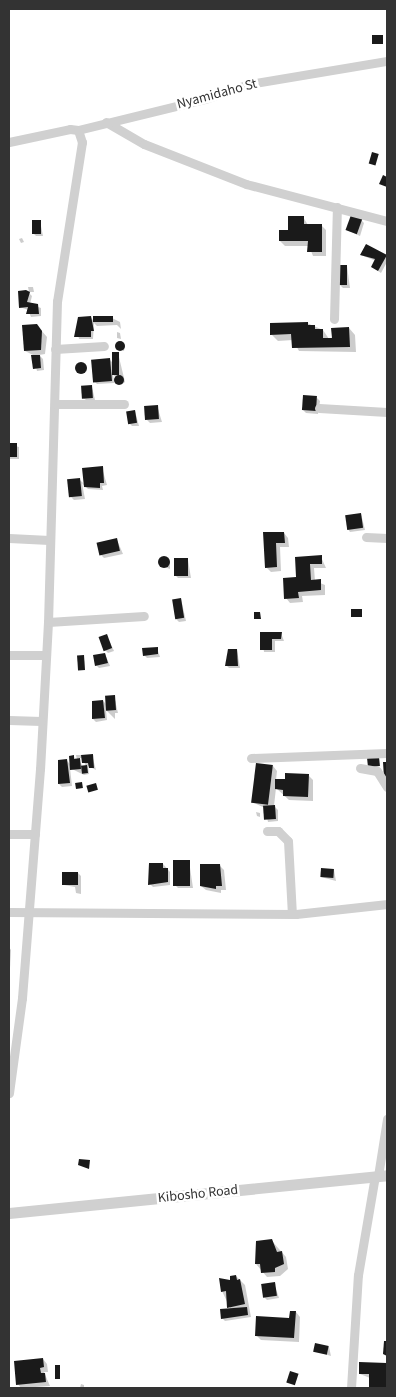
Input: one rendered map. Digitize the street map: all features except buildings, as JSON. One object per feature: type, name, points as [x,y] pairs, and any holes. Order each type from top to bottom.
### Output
[{"type":"street","name":"Nyamidaho St","points":[[9,142],[65,130],[78,130],[205,99],[249,84],[387,61]]},
{"type":"street","points":[[106,122],[127,136],[196,166],[246,184],[387,220]]},
{"type":"street","points":[[9,1093],[22,998],[30,912],[46,655],[59,276],[82,150],[78,130]]},
{"type":"street","points":[[334,319],[337,207]]},
{"type":"street","points":[[55,349],[104,346]]},
{"type":"street","points":[[55,404],[124,404]]},
{"type":"street","points":[[319,408],[387,412]]},
{"type":"street","points":[[366,537],[387,538]]},
{"type":"street","points":[[9,538],[49,540]]},
{"type":"street","points":[[48,622],[144,616]]},
{"type":"street","points":[[9,655],[46,655]]},
{"type":"street","points":[[9,720],[41,722]]},
{"type":"street","points":[[251,758],[387,753]]},
{"type":"street","points":[[360,768],[375,769],[387,787]]},
{"type":"street","points":[[267,831],[278,831],[288,841],[292,914]]},
{"type":"street","points":[[9,834],[35,834]]},
{"type":"street","points":[[9,912],[292,914],[387,904]]},
{"type":"street","points":[[350,1388],[358,1275],[380,1175],[387,1119]]},
{"type":"street","name":"Kibosho Road","points":[[9,1213],[380,1175]]}]
